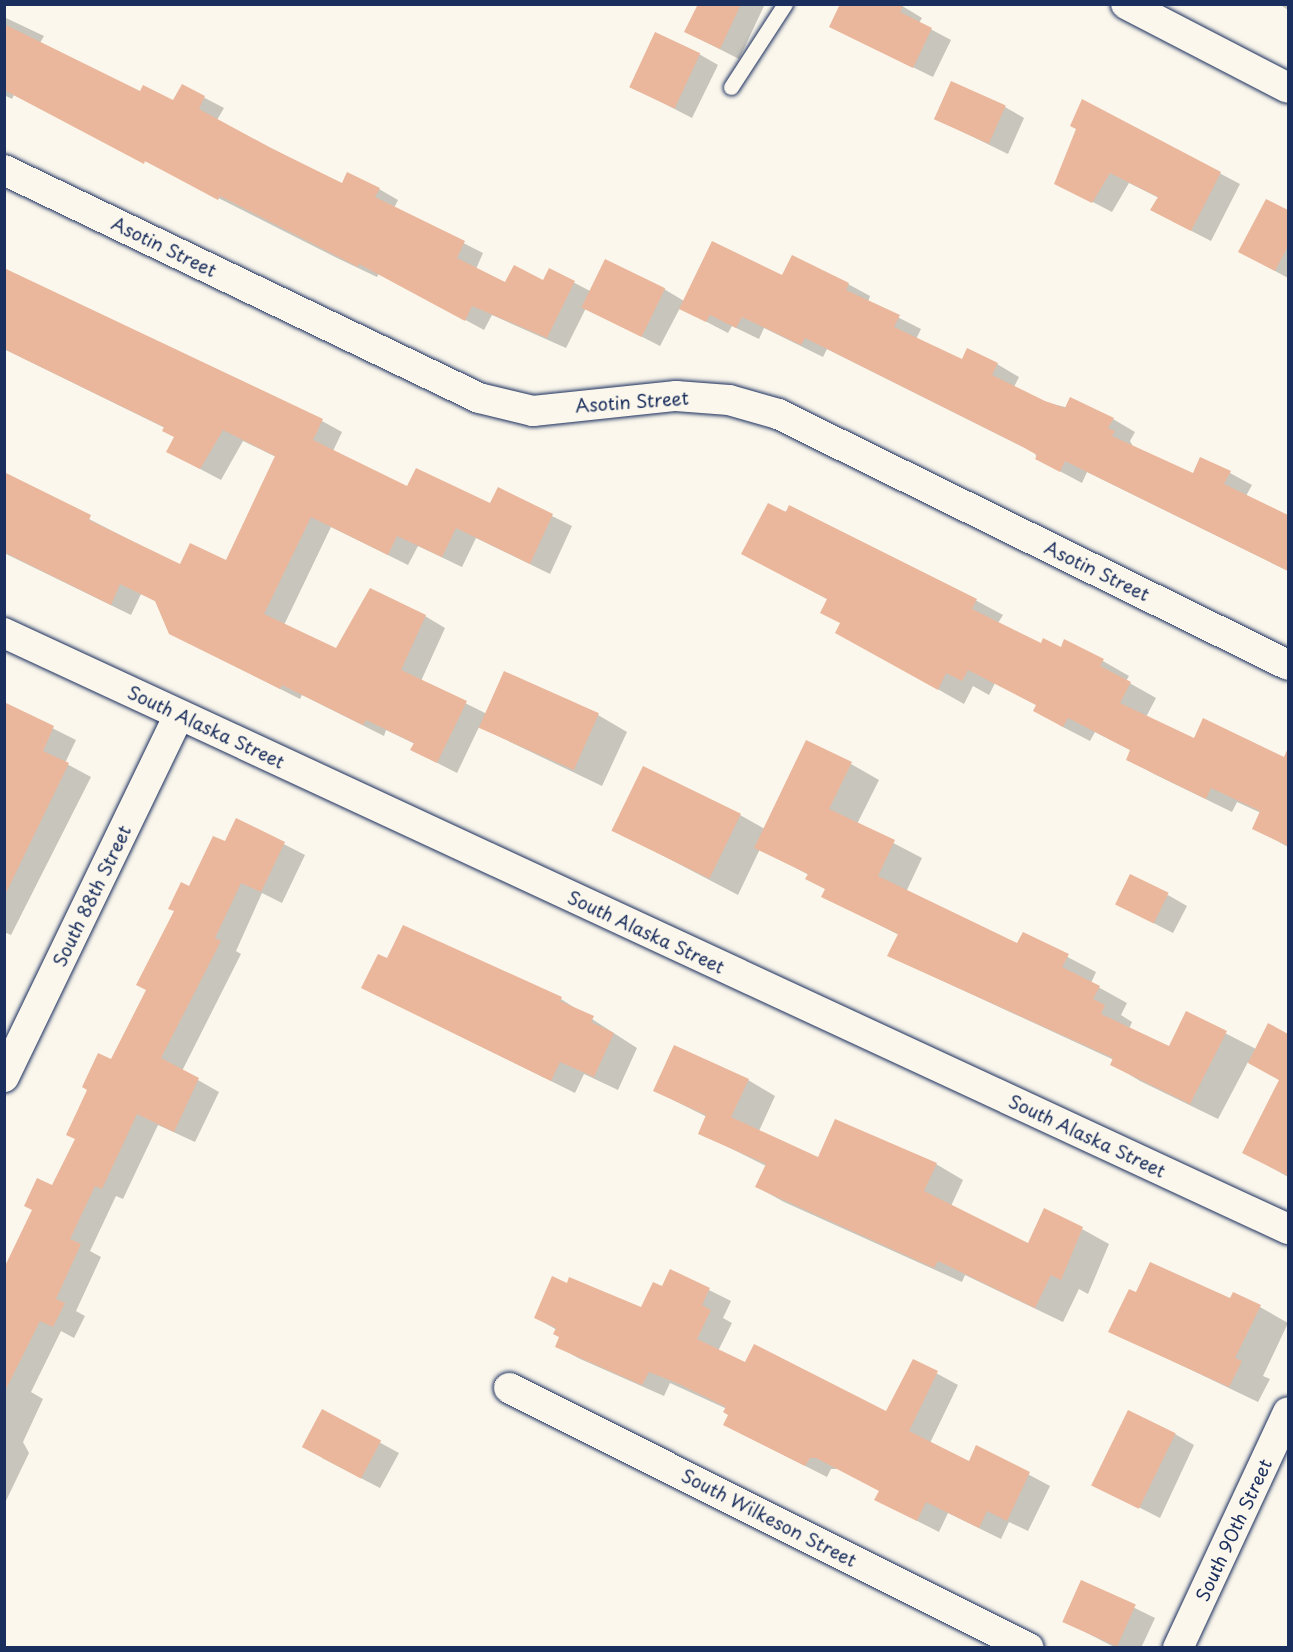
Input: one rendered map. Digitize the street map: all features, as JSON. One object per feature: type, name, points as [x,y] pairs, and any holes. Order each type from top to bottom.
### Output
[{"type":"street","points":[[1126,4],[1288,88]]},
{"type":"street","name":"Asotin Street","points":[[4,170],[479,398],[533,411],[676,396],[729,400],[778,414],[1288,665]]},
{"type":"street","name":"South Alaska Street","points":[[4,633],[1288,1230]]},
{"type":"street","name":"South 88th Street","points":[[4,1077],[179,715]]},
{"type":"street","name":"South Wilkeson Street","points":[[509,1388],[1029,1647]]},
{"type":"street","name":"South 90th Street","points":[[1178,1647],[1288,1412]]},
{"type":"lane","points":[[731,87],[785,4]]},
{"type":"building","points":[[698,4],[741,4],[720,49],[684,32]]},
{"type":"building","points":[[840,4],[904,4],[900,12],[932,28],[913,68],[829,27]]},
{"type":"building","points":[[4,24],[140,91],[143,85],[173,100],[182,84],[205,96],[199,109],[271,148],[342,183],[347,172],[380,188],[375,197],[465,241],[457,258],[505,282],[514,265],[543,280],[549,268],[575,281],[547,338],[472,306],[465,321],[359,264],[358,267],[220,196],[218,200],[145,161],[144,164],[4,90]]},
{"type":"building","points":[[655,32],[700,53],[675,108],[629,87]]},
{"type":"building","points":[[951,81],[1006,105],[989,144],[934,119]]},
{"type":"building","points":[[1082,99],[1221,172],[1191,231],[1150,210],[1158,197],[1110,173],[1092,203],[1054,184],[1076,129],[1070,126]]},
{"type":"building","points":[[1266,199],[1288,210],[1288,246],[1275,271],[1238,252]]},
{"type":"building","points":[[712,241],[782,275],[792,255],[849,283],[846,290],[900,315],[894,327],[962,359],[967,348],[998,363],[992,375],[1045,401],[1065,408],[1070,397],[1114,418],[1108,428],[1115,431],[1112,436],[1193,473],[1200,457],[1231,471],[1224,484],[1288,515],[1288,571],[1065,461],[1060,472],[1035,459],[1037,455],[1023,447],[805,338],[801,345],[742,317],[736,328],[710,315],[706,322],[679,309]]},
{"type":"building","points":[[605,259],[665,288],[642,337],[581,308]]},
{"type":"building","points":[[4,268],[323,419],[313,440],[407,486],[416,468],[490,503],[498,487],[553,514],[530,564],[456,528],[442,557],[397,536],[388,555],[311,517],[264,614],[336,648],[370,588],[426,615],[401,670],[467,701],[437,763],[410,750],[414,743],[366,720],[363,725],[282,685],[280,689],[169,634],[155,601],[120,584],[111,605],[4,552],[4,472],[91,515],[89,520],[180,564],[190,543],[226,560],[275,456],[223,430],[200,469],[166,452],[174,437],[162,431],[164,427],[4,349]]},
{"type":"building","points":[[768,503],[786,512],[789,505],[977,599],[972,609],[1041,643],[1043,638],[1061,647],[1064,639],[1104,659],[1100,666],[1131,682],[1120,703],[1194,738],[1203,718],[1284,757],[1288,748],[1288,846],[1252,829],[1260,811],[1211,788],[1206,799],[1126,760],[1130,750],[1068,718],[1063,727],[1033,711],[1036,705],[968,670],[962,681],[946,673],[938,690],[835,633],[840,623],[820,613],[827,599],[741,554]]},
{"type":"building","points":[[504,671],[599,713],[574,770],[479,728]]},
{"type":"building","points":[[4,702],[54,726],[43,751],[69,763],[4,897]]},
{"type":"building","points":[[806,740],[852,762],[829,809],[895,840],[878,876],[1017,943],[1023,932],[1069,954],[1062,967],[1100,986],[1093,999],[1105,1005],[1101,1014],[1169,1046],[1186,1011],[1227,1031],[1190,1104],[1110,1065],[1113,1058],[887,956],[898,934],[821,897],[825,889],[805,879],[808,874],[754,848]]},
{"type":"building","points":[[643,766],[741,814],[709,878],[611,831]]},
{"type":"building","points":[[236,818],[285,842],[261,892],[241,883],[215,938],[221,941],[161,1058],[199,1078],[174,1132],[137,1114],[102,1189],[95,1186],[70,1239],[81,1244],[56,1299],[65,1303],[53,1327],[40,1321],[4,1393],[4,1268],[32,1210],[24,1206],[37,1178],[52,1185],[75,1139],[66,1135],[87,1090],[82,1087],[98,1053],[111,1059],[146,990],[136,985],[174,911],[168,909],[181,882],[189,886],[213,836],[225,841]]},
{"type":"building","points":[[1130,874],[1169,893],[1154,923],[1115,905]]},
{"type":"building","points":[[403,925],[562,997],[560,1001],[594,1016],[591,1022],[614,1033],[594,1077],[560,1062],[551,1081],[361,988],[378,954],[387,958]]},
{"type":"building","points":[[1268,1023],[1288,1034],[1288,1176],[1242,1153],[1279,1080],[1248,1063]]},
{"type":"building","points":[[674,1045],[749,1079],[731,1117],[818,1157],[835,1119],[937,1163],[924,1191],[1028,1243],[1044,1208],[1083,1227],[1061,1280],[1051,1275],[1035,1308],[938,1261],[934,1268],[755,1187],[766,1164],[698,1134],[706,1115],[653,1091]]},
{"type":"building","points":[[1150,1262],[1230,1298],[1233,1292],[1261,1305],[1235,1358],[1242,1361],[1229,1387],[1108,1332],[1129,1289],[1136,1292]]},
{"type":"building","points":[[670,1269],[710,1288],[702,1305],[711,1310],[697,1339],[745,1362],[754,1344],[886,1411],[913,1359],[938,1371],[909,1431],[969,1461],[976,1445],[1030,1472],[1007,1521],[987,1511],[979,1528],[926,1502],[917,1521],[874,1500],[879,1491],[816,1458],[810,1458],[805,1466],[723,1425],[728,1415],[723,1412],[726,1407],[677,1383],[649,1372],[642,1385],[555,1347],[559,1337],[553,1334],[556,1328],[534,1318],[552,1276],[567,1283],[569,1277],[641,1307],[653,1282],[662,1286]]},
{"type":"building","points":[[322,1409],[381,1440],[361,1478],[302,1447]]},
{"type":"building","points":[[1128,1410],[1176,1433],[1139,1509],[1091,1485]]},
{"type":"building","points":[[1081,1580],[1136,1604],[1117,1646],[1062,1622]]}]
